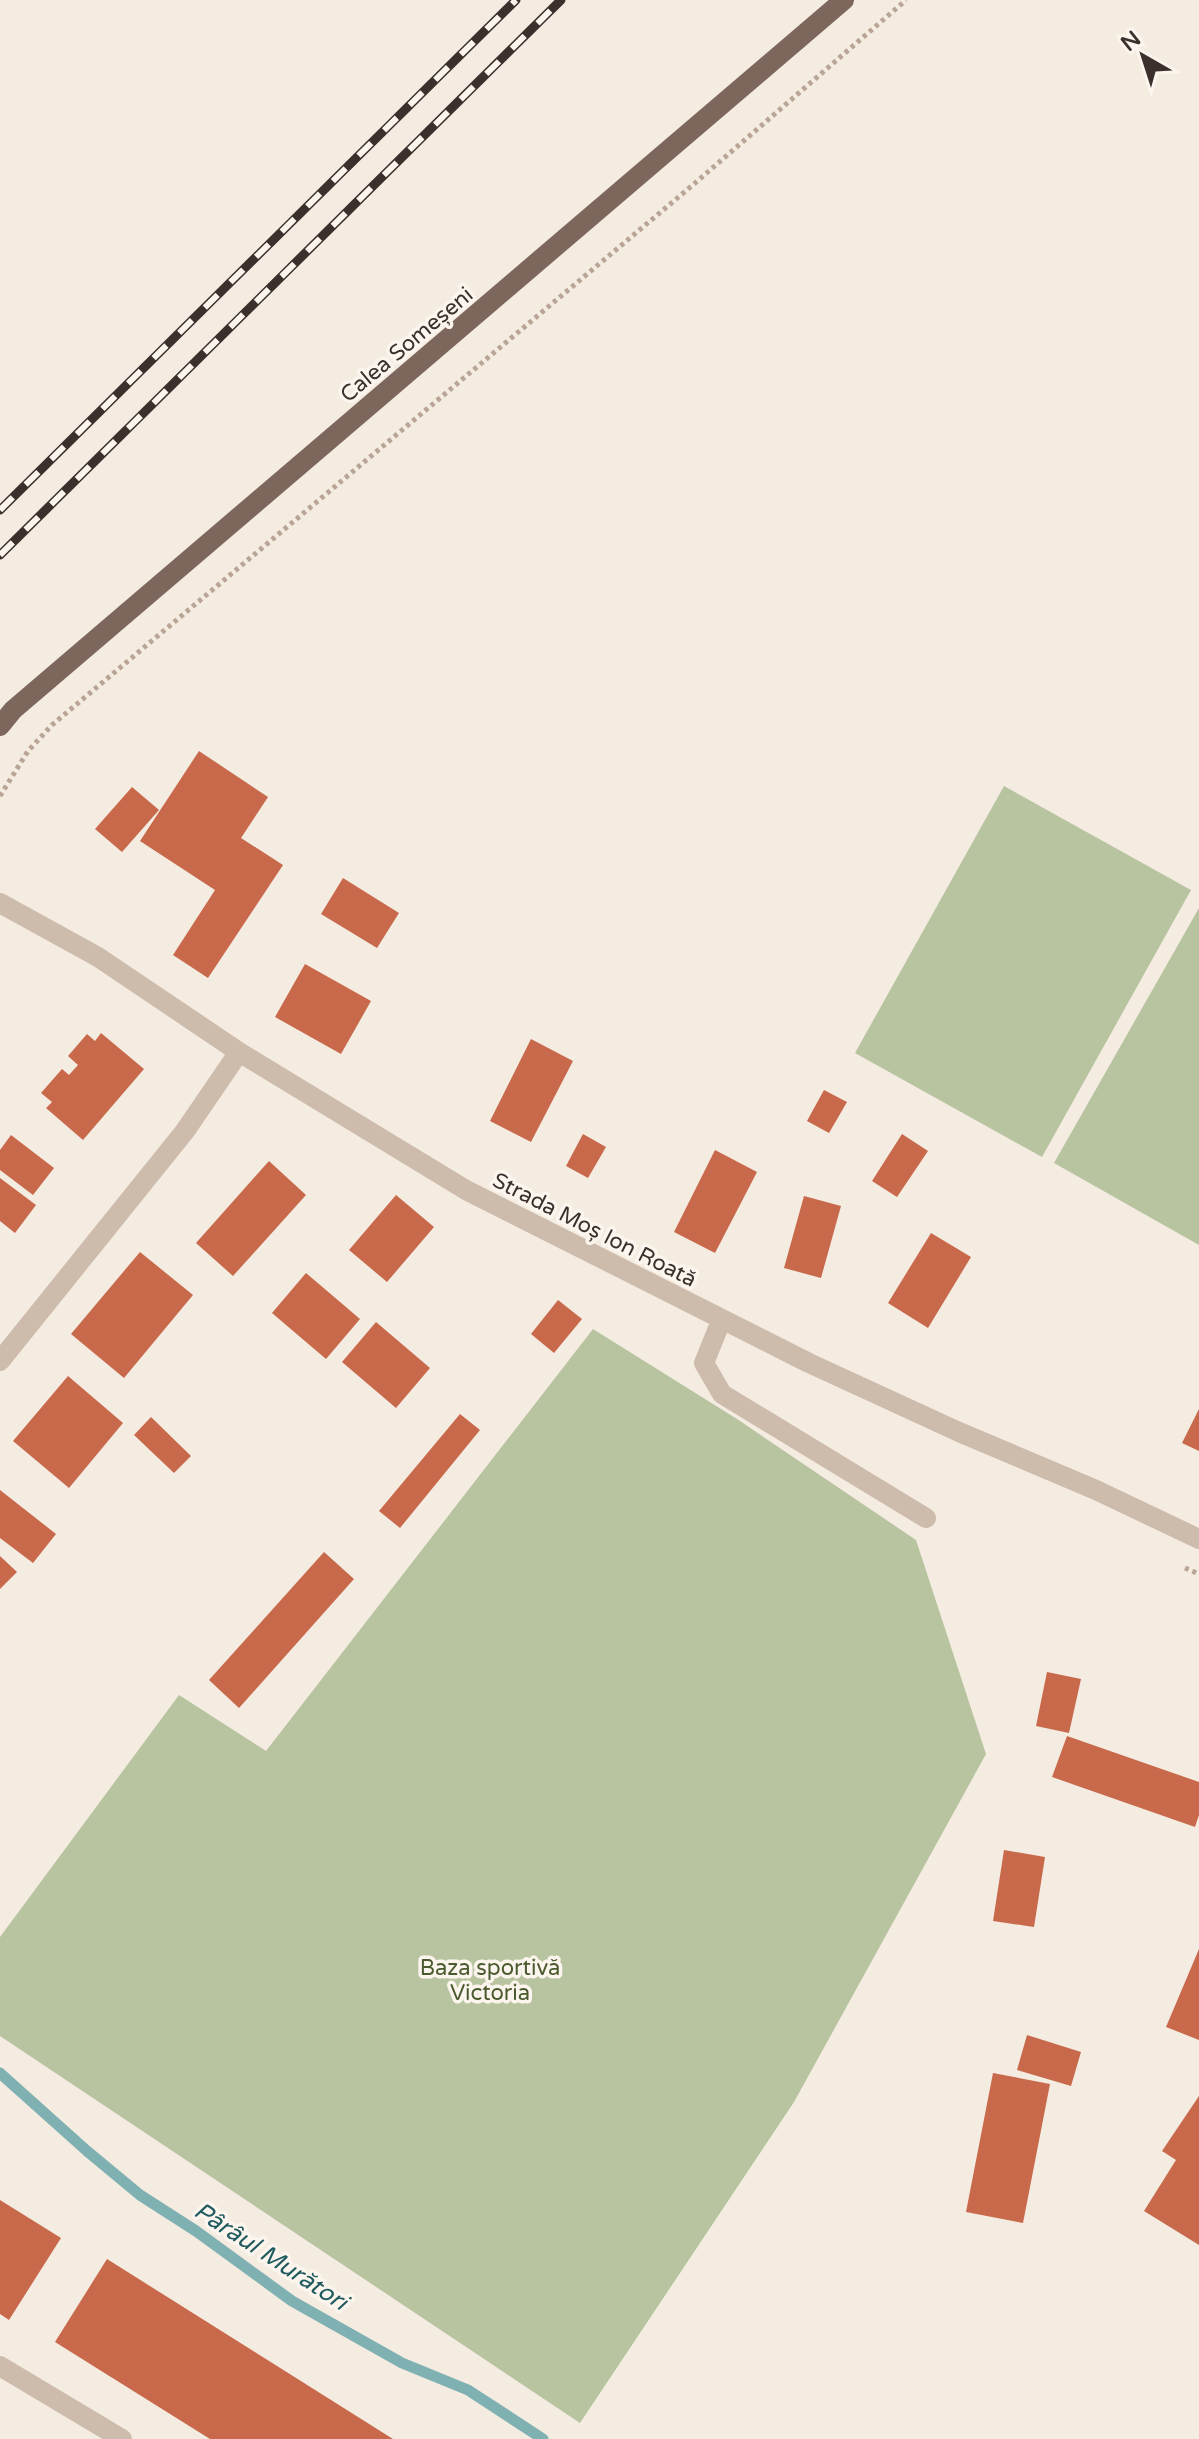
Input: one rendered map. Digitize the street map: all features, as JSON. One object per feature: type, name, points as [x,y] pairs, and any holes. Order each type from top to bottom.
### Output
[{"type":"main road","name":"Calea Someșeni","points":[[0,726],[13,710],[844,0]]},
{"type":"street","name":"Strada Moș Ion Roată","points":[[0,903],[98,957],[239,1052],[466,1190],[721,1321],[1199,1539]]},
{"type":"street","points":[[0,1361],[185,1131],[239,1052]]},
{"type":"street","points":[[721,1321],[704,1363],[722,1394],[926,1518]]},
{"type":"street","points":[[0,2366],[122,2439]]},
{"type":"path","points":[[0,796],[28,751],[52,725],[694,184],[906,0]]},
{"type":"green space","points":[[1004,786],[1191,890],[1042,1157],[855,1053]]},
{"type":"green space","points":[[1199,908],[1199,1245],[1054,1163]]},
{"type":"green space","name":"Baza sportivă Victoria","points":[[593,1329],[737,1419],[916,1540],[986,1754],[794,2102],[580,2423],[0,2036],[0,1937],[179,1695],[266,1751]]},
{"type":"building","points":[[199,751],[268,797],[241,838],[283,865],[208,978],[173,955],[215,890],[140,841]]},
{"type":"building","points":[[132,787],[159,810],[122,852],[95,829]]},
{"type":"building","points":[[343,878],[399,913],[377,948],[321,914]]},
{"type":"building","points":[[305,964],[371,1001],[341,1054],[275,1017]]},
{"type":"building","points":[[101,1033],[144,1069],[83,1140],[46,1108],[52,1102],[41,1093],[62,1069],[69,1075],[78,1065],[68,1056],[87,1034],[95,1041]]},
{"type":"building","points":[[531,1039],[573,1061],[531,1142],[490,1121]]},
{"type":"building","points":[[824,1090],[847,1102],[829,1133],[807,1121]]},
{"type":"building","points":[[583,1134],[606,1147],[588,1178],[566,1166]]},
{"type":"building","points":[[902,1134],[928,1151],[897,1197],[872,1181]]},
{"type":"building","points":[[11,1135],[54,1168],[33,1195],[0,1170],[0,1150]]},
{"type":"building","points":[[715,1150],[757,1172],[715,1253],[674,1232]]},
{"type":"building","points":[[269,1161],[306,1195],[233,1276],[196,1243]]},
{"type":"building","points":[[0,1178],[36,1205],[15,1233],[0,1221]]},
{"type":"building","points":[[396,1195],[434,1227],[387,1282],[349,1250]]},
{"type":"building","points":[[804,1196],[841,1206],[821,1278],[784,1268]]},
{"type":"building","points":[[931,1233],[971,1257],[928,1328],[888,1303]]},
{"type":"building","points":[[140,1252],[193,1295],[124,1378],[71,1334]]},
{"type":"building","points":[[306,1273],[360,1319],[326,1359],[272,1313]]},
{"type":"building","points":[[558,1300],[582,1319],[554,1353],[531,1334]]},
{"type":"building","points":[[376,1322],[430,1368],[396,1408],[342,1362]]},
{"type":"building","points":[[68,1376],[123,1423],[69,1488],[13,1441]]},
{"type":"building","points":[[1199,1409],[1199,1451],[1182,1443]]},
{"type":"building","points":[[460,1414],[480,1430],[400,1528],[379,1511]]},
{"type":"building","points":[[151,1417],[191,1456],[174,1473],[134,1435]]},
{"type":"building","points":[[0,1490],[56,1534],[33,1563],[0,1538]]},
{"type":"building","points":[[324,1552],[354,1579],[239,1708],[209,1680]]},
{"type":"building","points":[[0,1556],[17,1572],[0,1589]]},
{"type":"building","points":[[1047,1672],[1081,1679],[1069,1733],[1036,1726]]},
{"type":"building","points":[[1067,1736],[1199,1782],[1199,1815],[1195,1827],[1052,1777]]},
{"type":"building","points":[[1004,1850],[1045,1857],[1034,1927],[993,1921]]},
{"type":"building","points":[[1199,1949],[1199,2040],[1166,2027]]},
{"type":"building","points":[[1027,2035],[1081,2052],[1071,2086],[1017,2070]]},
{"type":"building","points":[[993,2073],[1050,2084],[1023,2223],[966,2212]]},
{"type":"building","points":[[1199,2096],[1199,2245],[1144,2211],[1176,2160],[1162,2151]]},
{"type":"building","points":[[0,2200],[61,2238],[9,2320],[0,2314]]},
{"type":"building","points":[[107,2259],[393,2439],[210,2439],[55,2342]]},
{"type":"waterway","name":"Pârâul Murători","points":[[0,2073],[140,2195],[196,2231],[292,2301],[402,2363],[468,2390],[543,2439]]},
{"type":"railway","points":[[0,510],[516,0]]},
{"type":"railway","points":[[0,555],[561,0]]}]
